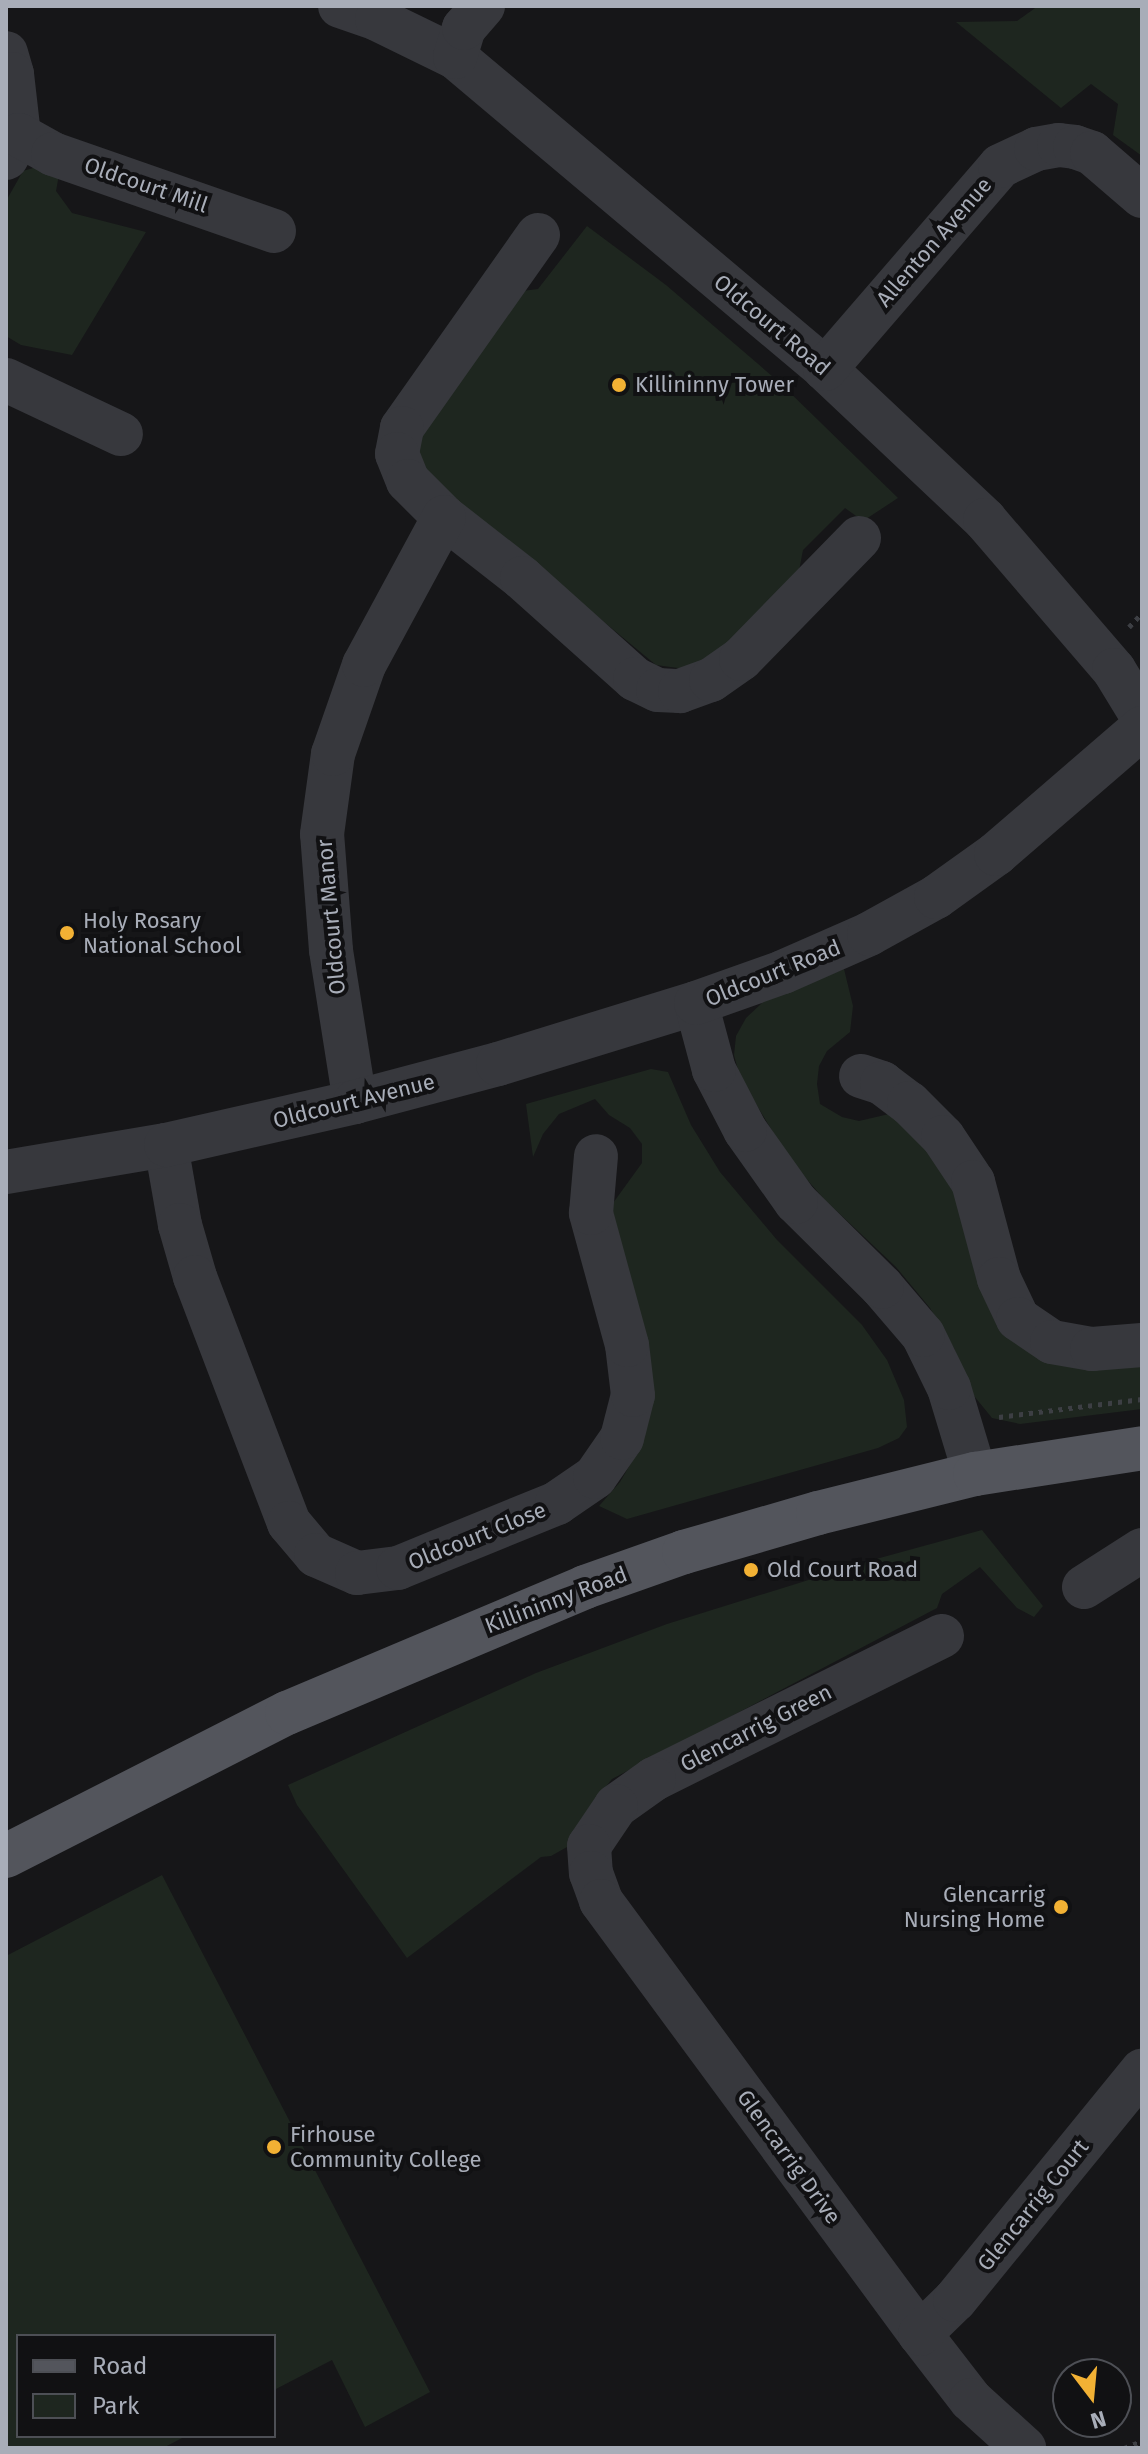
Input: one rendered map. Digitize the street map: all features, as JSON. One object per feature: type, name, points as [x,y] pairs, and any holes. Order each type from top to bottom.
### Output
[{"type":"main road","name":"Killininny Road","points":[[6,1856],[287,1713],[585,1587],[684,1552],[818,1513],[975,1474],[1142,1448]]},
{"type":"street","name":"Oldcourt Road","points":[[340,6],[377,19],[455,57],[825,369],[985,520],[1114,670],[1142,716]]},
{"type":"street","points":[[455,57],[464,28],[483,6]]},
{"type":"street","name":"Oldcourt Mill","points":[[6,53],[12,74],[12,146],[53,154],[274,231]]},
{"type":"street","name":"Allenton Avenue","points":[[825,369],[1000,166],[1036,149],[1059,145],[1075,147],[1092,153],[1142,196]]},
{"type":"street","points":[[538,235],[402,428],[397,454],[408,481],[444,517],[522,578],[635,679],[658,690],[680,691],[711,680],[741,659],[859,538]]},
{"type":"street","points":[[6,380],[121,434]]},
{"type":"street","name":"Oldcourt Manor","points":[[355,1102],[331,950],[322,834],[333,754],[364,665],[444,517]]},
{"type":"street","name":"Oldcourt Road","points":[[975,1474],[949,1388],[923,1335],[882,1287],[796,1202],[745,1130],[714,1070],[696,1003],[783,972],[869,934],[936,897],[996,854],[1142,728]]},
{"type":"street","name":"Oldcourt Avenue","points":[[6,1172],[166,1145],[355,1102],[498,1064],[696,1003]]},
{"type":"street","points":[[861,1076],[882,1083],[909,1103],[943,1137],[973,1182],[999,1279],[1018,1319],[1052,1342],[1092,1349],[1142,1345]]},
{"type":"street","name":"Oldcourt Close","points":[[166,1145],[180,1225],[195,1277],[289,1523],[316,1555],[357,1573],[398,1568],[557,1503],[595,1477],[622,1438],[633,1395],[627,1345],[591,1213],[596,1156]]},
{"type":"street","points":[[1084,1587],[1142,1550]]},
{"type":"street","name":"Glencarrig Green","points":[[589,1846],[616,1806],[654,1779],[942,1636]]},
{"type":"street","name":"Glencarrig Drive","points":[[589,1846],[591,1873],[601,1901],[971,2400],[1024,2448]]},
{"type":"street","name":"Glencarrig Court","points":[[920,2334],[955,2300],[1142,2071]]},
{"type":"path","points":[[1128,629],[1142,613]]},
{"type":"path","points":[[1015,1414],[1142,1399]]},
{"type":"path","points":[[1124,2448],[1142,2441]]},
{"type":"green space","points":[[1038,6],[1142,6],[1142,156],[1113,135],[1118,104],[1091,84],[1061,108],[956,22],[1017,21]]},
{"type":"green space","points":[[43,165],[60,169],[56,191],[72,213],[146,232],[72,355],[21,345],[6,336],[6,201],[23,171]]},
{"type":"green space","points":[[587,226],[666,285],[779,382],[898,498],[863,521],[845,508],[803,550],[799,571],[729,645],[685,669],[656,665],[430,478],[416,458],[417,437],[522,291],[538,289]]},
{"type":"green space","points":[[844,969],[853,1006],[850,1032],[827,1051],[819,1066],[817,1084],[820,1104],[842,1117],[859,1121],[889,1114],[908,1119],[954,1180],[992,1305],[1142,1360],[1142,1409],[1020,1424],[992,1418],[970,1391],[954,1348],[930,1308],[896,1267],[824,1199],[789,1159],[740,1077],[734,1055],[736,1036],[746,1018],[763,1002]]},
{"type":"green space","points":[[651,1069],[668,1072],[691,1125],[720,1172],[777,1240],[862,1325],[887,1360],[904,1400],[907,1427],[899,1438],[878,1448],[627,1519],[599,1506],[620,1482],[638,1451],[611,1225],[613,1203],[642,1163],[642,1144],[630,1128],[609,1115],[595,1099],[559,1114],[543,1134],[533,1157],[526,1104]]},
{"type":"green space","points":[[982,1530],[1043,1606],[1034,1617],[1017,1608],[980,1567],[942,1594],[937,1608],[612,1779],[588,1809],[576,1842],[551,1856],[541,1857],[407,1958],[297,1805],[288,1785],[536,1673],[667,1624],[876,1559]]},
{"type":"green space","points":[[162,1875],[430,2392],[365,2427],[332,2360],[276,2389],[276,2334],[16,2334],[16,2438],[182,2438],[163,2448],[6,2448],[6,1956]]},
{"type":"place","name":"Killininny Tower","points":[[619,385]]},
{"type":"place","name":"Holy Rosary National School","points":[[67,933]]},
{"type":"place","name":"Old Court Road","points":[[751,1570]]},
{"type":"place","name":"Glencarrig Nursing Home","points":[[1061,1907]]},
{"type":"place","name":"Firhouse Community College","points":[[274,2147]]}]
